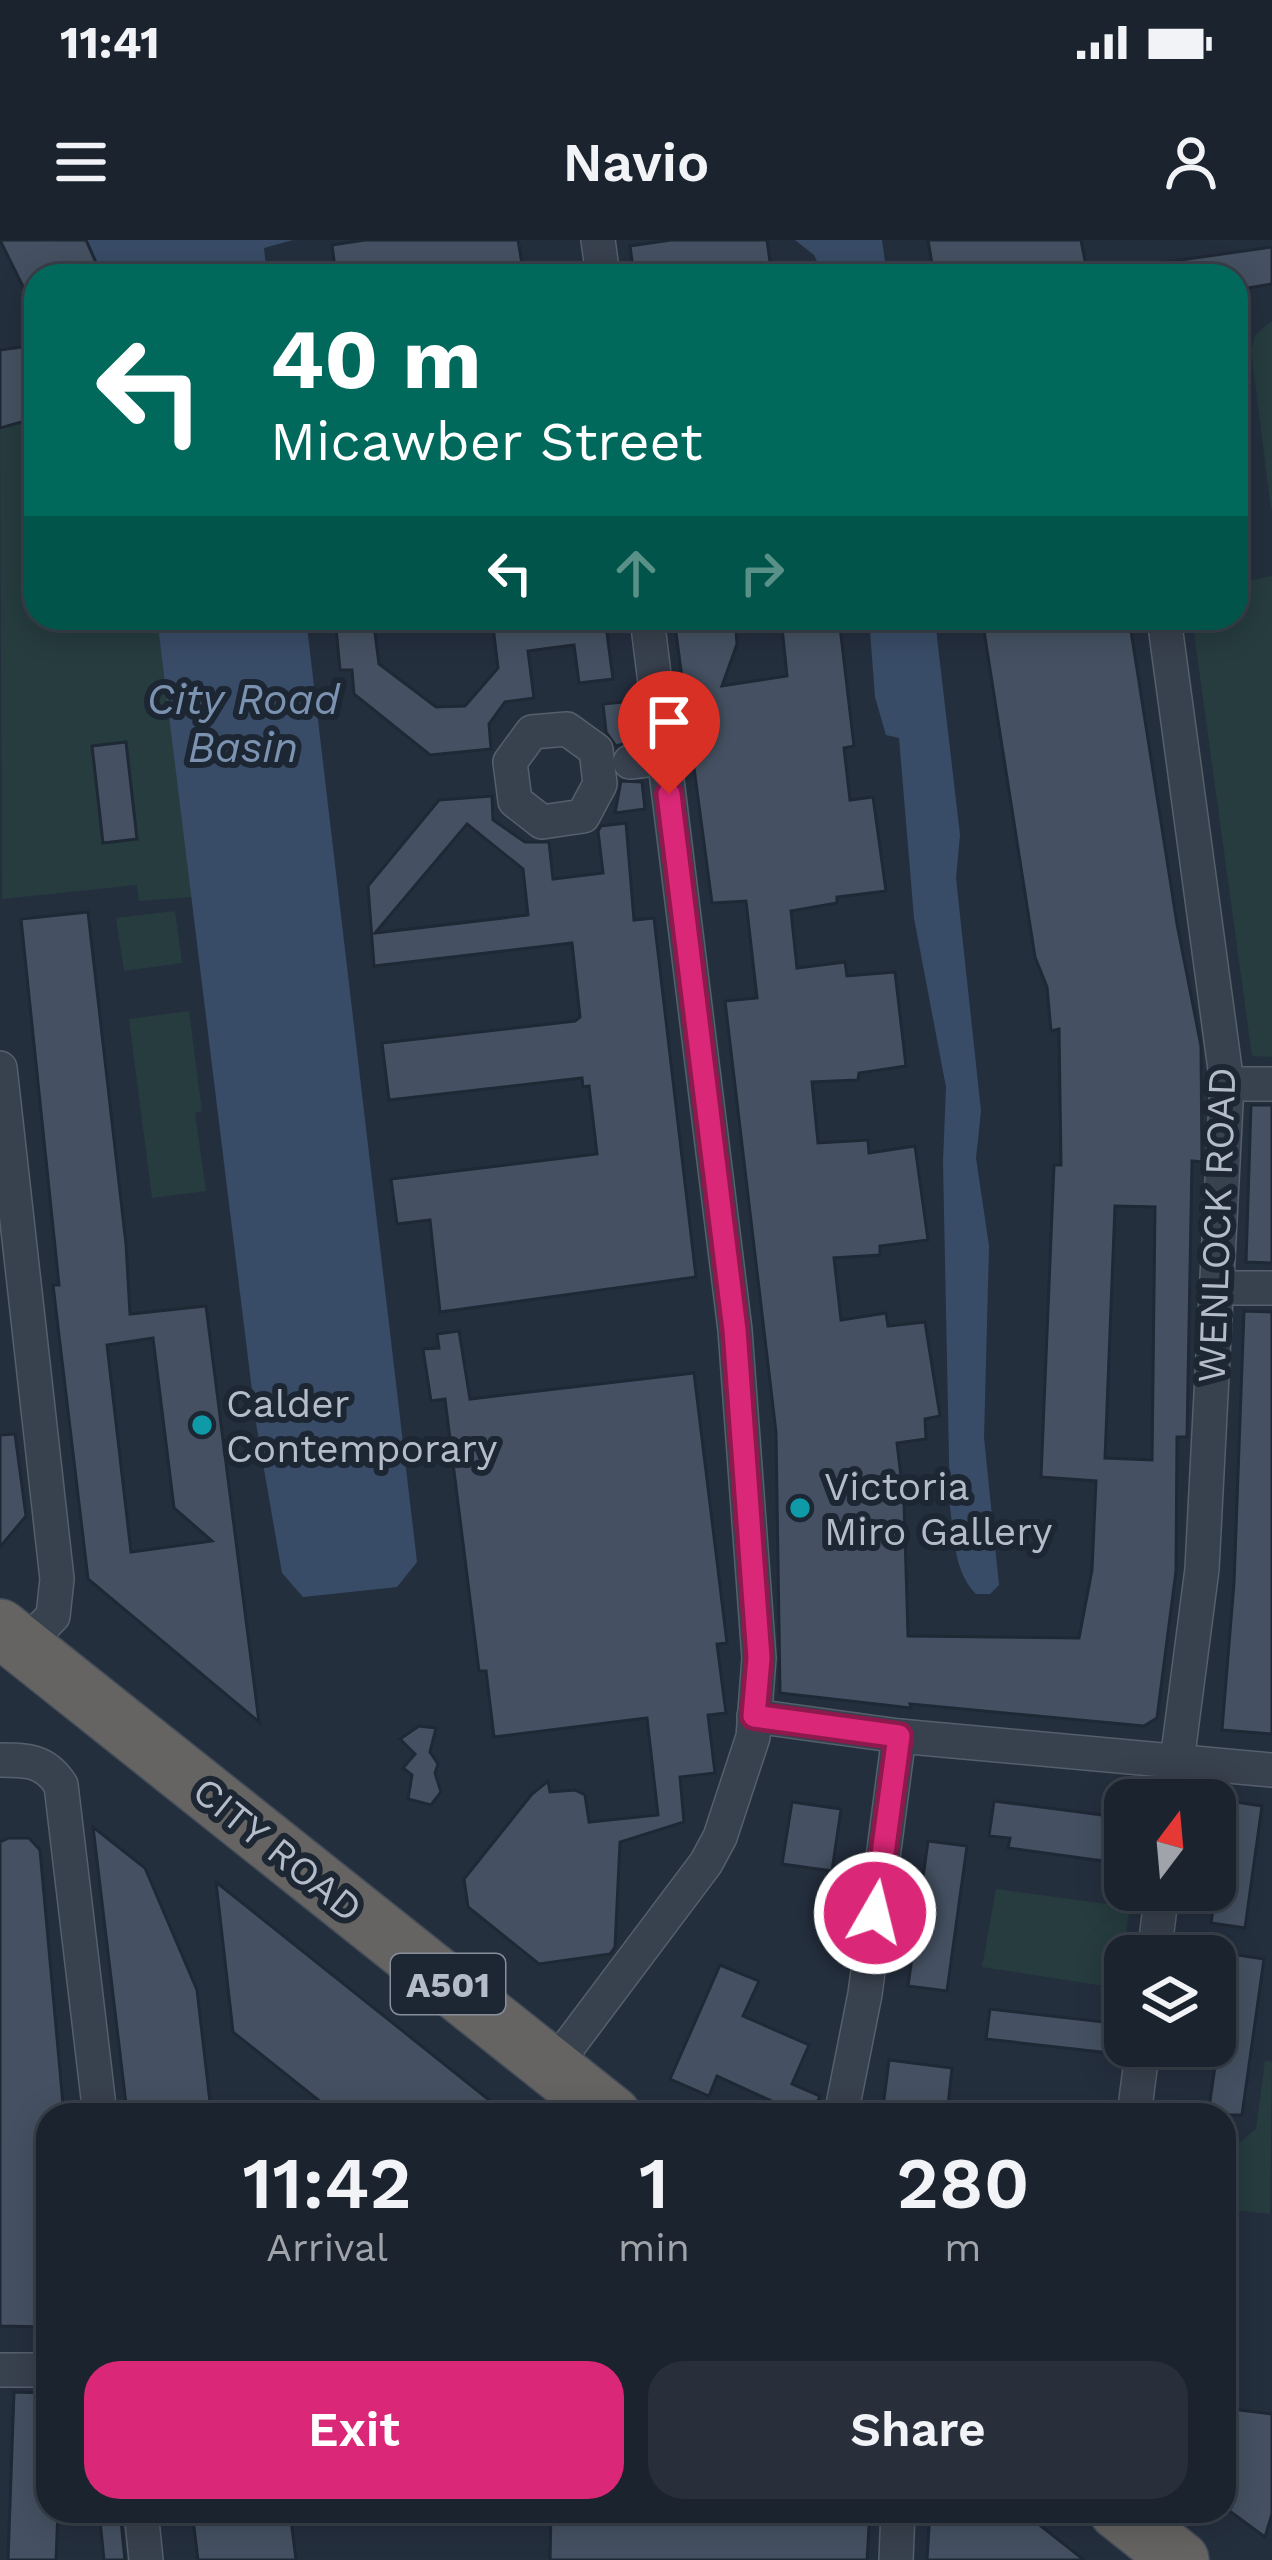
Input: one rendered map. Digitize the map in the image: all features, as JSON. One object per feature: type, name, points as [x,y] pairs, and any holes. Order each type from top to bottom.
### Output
[{"type":"highway","name":"CITY ROAD","points":[[11,1637],[597,2103]]},
{"type":"highway","points":[[1134,2523],[1180,2560]]},
{"type":"street","points":[[552,2068],[706,1863],[720,1837],[753,1737],[759,1658],[735,1330],[648,630]]},
{"type":"street","name":"WENLOCK ROAD","points":[[1166,630],[1227,1084],[1202,1569],[1175,1779]]},
{"type":"street","points":[[616,763],[664,758]]},
{"type":"street","points":[[0,1069],[57,1579],[53,1616],[11,1637]]},
{"type":"street","points":[[1227,1084],[1272,1084]]},
{"type":"street","points":[[1216,1288],[1272,1288]]},
{"type":"street","points":[[754,1716],[899,1736],[1272,1770]]},
{"type":"street","points":[[843,2103],[865,1994],[899,1736]]},
{"type":"street","points":[[0,1760],[44,1765],[61,1784],[99,2103]]},
{"type":"street","points":[[1136,2103],[1140,2067]]},
{"type":"street","points":[[0,2370],[36,2370]]},
{"type":"street","points":[[142,2523],[146,2560]]},
{"type":"street","points":[[896,2560],[898,2523]]},
{"type":"green space","points":[[1272,321],[1271,509],[1251,351],[1255,335]]},
{"type":"green space","points":[[24,421],[24,630],[159,630],[193,897],[139,901],[137,885],[2,899],[0,428]]},
{"type":"green space","points":[[1272,576],[1272,1057],[1252,1056],[1194,630],[1248,630],[1248,581]]},
{"type":"green space","points":[[175,911],[182,963],[124,971],[116,918]]},
{"type":"green space","points":[[189,1011],[202,1111],[195,1113],[206,1191],[152,1198],[129,1019]]},
{"type":"green space","points":[[996,1889],[1104,1904],[1104,1911],[1129,1911],[1126,1935],[1104,1935],[1104,1986],[982,1967]]},
{"type":"green space","points":[[1265,2061],[1272,2062],[1270,2214],[1236,2210],[1236,2145],[1256,2129]]},
{"type":"water","points":[[86,240],[293,240],[264,248],[266,264],[97,264]]},
{"type":"water","points":[[795,240],[882,240],[885,264],[818,264]]},
{"type":"water","name":"City Road Basin","points":[[158,630],[307,630],[417,1562],[397,1587],[303,1597],[282,1573],[256,1423]]},
{"type":"water","points":[[870,630],[936,630],[960,835],[956,878],[981,1111],[976,1158],[989,1246],[984,1438],[999,1585],[990,1594],[976,1594],[959,1564],[950,1507],[943,1162],[946,1087],[914,918],[899,738],[886,735],[875,697]]},
{"type":"building","points":[[0,240],[86,240],[97,264],[24,264],[24,289]]},
{"type":"building","points":[[365,240],[518,240],[522,264],[334,264],[332,245]]},
{"type":"building","points":[[671,240],[767,240],[770,264],[632,264],[630,246]]},
{"type":"building","points":[[928,240],[1081,240],[1086,264],[932,264]]},
{"type":"building","points":[[1272,247],[1272,284],[1248,288],[1248,264],[1166,262]]},
{"type":"building","points":[[24,347],[24,421],[0,428],[0,350]]},
{"type":"building","points":[[336,630],[375,630],[379,664],[436,707],[465,706],[498,668],[493,630],[607,630],[613,679],[579,683],[574,645],[528,651],[534,698],[505,702],[489,724],[491,749],[430,755],[354,694],[352,670],[340,670]]},
{"type":"building","points":[[676,630],[736,630],[737,644],[722,686],[787,676],[782,630],[840,630],[854,746],[844,748],[850,800],[873,797],[886,891],[837,897],[837,903],[791,911],[797,968],[845,962],[847,976],[895,972],[906,1066],[859,1073],[858,1080],[812,1082],[818,1143],[868,1140],[869,1153],[915,1146],[928,1240],[880,1246],[880,1255],[834,1258],[841,1320],[886,1313],[888,1326],[925,1322],[940,1416],[925,1419],[926,1439],[897,1443],[904,1502],[908,1636],[1079,1638],[1092,1570],[1096,1481],[1041,1477],[1054,1165],[1061,1165],[1059,1029],[1051,1031],[1047,987],[1035,957],[984,630],[1131,630],[1201,1046],[1202,1162],[1192,1161],[1187,1437],[1177,1437],[1176,1571],[1157,1718],[1144,1726],[780,1693],[776,1432],[725,1001],[757,998],[746,901],[712,903]],"holes":[[[1115,1206],[1155,1207],[1152,1460],[1105,1458]]]},
{"type":"building","points":[[633,701],[637,740],[616,746],[606,732],[603,704]]},
{"type":"building","points":[[126,742],[137,839],[103,843],[92,746]]},
{"type":"building","points":[[621,781],[642,782],[645,809],[615,813]]},
{"type":"building","points":[[492,796],[493,820],[525,842],[549,842],[553,879],[603,873],[598,831],[601,826],[626,823],[634,920],[654,918],[696,1277],[440,1312],[430,1220],[397,1224],[391,1179],[597,1154],[589,1086],[583,1087],[582,1078],[389,1100],[382,1043],[580,1017],[572,943],[374,966],[368,886],[439,800]],"holes":[[[467,824],[523,869],[528,915],[375,933]]]},
{"type":"building","points":[[88,912],[130,1314],[206,1306],[259,1722],[88,1579],[53,1285],[59,1285],[21,919]],"holes":[[[153,1338],[174,1508],[212,1541],[131,1552],[107,1345]]]},
{"type":"building","points":[[1251,1105],[1272,1105],[1272,1263],[1246,1262]]},
{"type":"building","points":[[1244,1311],[1272,1312],[1272,1734],[1222,1730],[1234,1583]]},
{"type":"building","points":[[459,1331],[470,1399],[694,1373],[727,1643],[717,1644],[726,1713],[708,1715],[715,1773],[680,1777],[684,1822],[620,1842],[615,1947],[610,1954],[539,1964],[468,1907],[464,1879],[532,1794],[548,1781],[550,1792],[575,1790],[585,1795],[589,1822],[658,1815],[647,1718],[494,1737],[486,1671],[479,1671],[445,1399],[431,1401],[423,1349],[439,1348],[437,1334]]},
{"type":"building","points":[[15,1434],[26,1516],[0,1547],[0,1435]]},
{"type":"building","points":[[419,1726],[436,1728],[430,1752],[438,1764],[435,1773],[441,1792],[431,1805],[408,1799],[412,1775],[403,1768],[415,1754],[400,1739]]},
{"type":"building","points":[[994,1801],[1104,1815],[1104,1861],[1008,1848],[1010,1838],[989,1836]]},
{"type":"building","points":[[792,1802],[841,1809],[832,1871],[782,1864]]},
{"type":"building","points":[[1236,1802],[1262,1806],[1245,1928],[1211,1923],[1213,1911],[1236,1911]]},
{"type":"building","points":[[93,1827],[145,1868],[197,1990],[210,2102],[126,2103]]},
{"type":"building","points":[[29,1838],[40,1850],[63,2103],[36,2103],[36,2327],[0,2326],[0,1842]]},
{"type":"building","points":[[928,1841],[967,1846],[947,1991],[908,1986]]},
{"type":"building","points":[[216,1882],[493,2103],[322,2103],[233,2032]]},
{"type":"building","points":[[1236,1955],[1264,1959],[1242,2115],[1236,2115],[1236,2103],[1210,2103],[1215,2067],[1236,2067]]},
{"type":"building","points":[[720,1965],[759,1981],[743,2016],[809,2045],[792,2084],[820,2096],[817,2103],[776,2103],[717,2076],[709,2096],[670,2079]]},
{"type":"building","points":[[990,2009],[1104,2022],[1104,2052],[986,2039]]},
{"type":"building","points":[[889,2060],[952,2068],[948,2103],[884,2103]]},
{"type":"building","points":[[14,2392],[36,2393],[36,2523],[58,2523],[56,2560],[8,2560]]},
{"type":"building","points":[[1236,2410],[1272,2414],[1272,2514],[1265,2537],[1236,2516]]},
{"type":"building","points":[[100,2523],[121,2523],[125,2560],[104,2560]]},
{"type":"building","points":[[193,2523],[291,2523],[296,2560],[198,2560]]},
{"type":"building","points":[[551,2523],[869,2523],[867,2560],[550,2560]]},
{"type":"building","points":[[929,2523],[1037,2523],[1084,2560],[927,2560]]},
{"type":"place","name":"Calder Contemporary","points":[[202,1425]]},
{"type":"place","name":"Victoria Miro Gallery","points":[[800,1508]]},
{"type":"route","points":[[669,794],[735,1330],[759,1658],[754,1716],[899,1736],[875,1913]]}]
